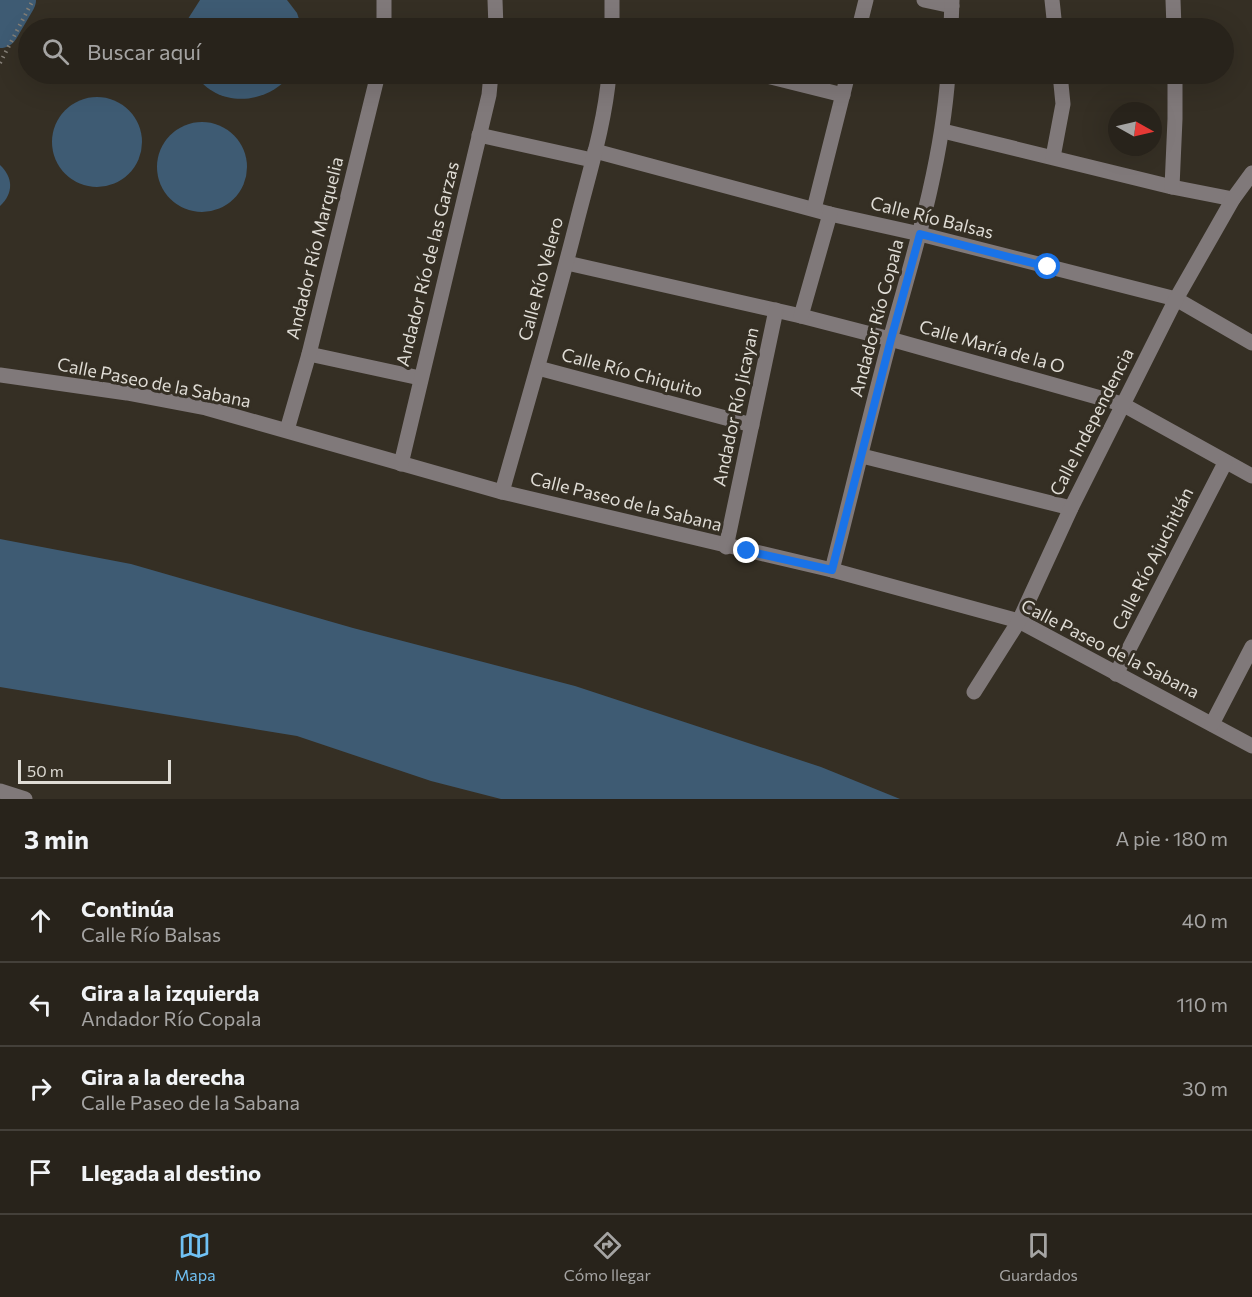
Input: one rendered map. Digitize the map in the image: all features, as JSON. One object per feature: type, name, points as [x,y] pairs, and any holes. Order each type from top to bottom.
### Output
[{"type":"street","points":[[384,0],[384,18]]},
{"type":"street","points":[[495,0],[496,18]]},
{"type":"street","points":[[612,0],[612,18]]},
{"type":"street","points":[[862,18],[866,0]]},
{"type":"street","points":[[924,0],[952,3],[951,18]]},
{"type":"street","points":[[1052,0],[1054,18]]},
{"type":"street","points":[[1173,0],[1174,18]]},
{"type":"street","name":"Andador Río Marquelia","points":[[287,430],[309,354],[376,84]]},
{"type":"street","name":"Andador Río de las Garzas","points":[[401,464],[490,84]]},
{"type":"street","name":"Calle Río Velero","points":[[502,492],[567,263],[608,84]]},
{"type":"street","points":[[799,84],[843,95]]},
{"type":"street","points":[[814,209],[846,84]]},
{"type":"street","name":"Andador Río Copala","points":[[832,570],[920,234],[943,131],[947,84]]},
{"type":"street","points":[[1053,157],[1062,104],[1061,84]]},
{"type":"street","points":[[1172,187],[1175,84]]},
{"type":"street","points":[[943,131],[1172,187],[1233,199]]},
{"type":"street","name":"Calle Río Balsas","points":[[479,135],[593,156],[920,234],[1176,299],[1252,343]]},
{"type":"street","name":"Calle Independencia","points":[[974,692],[1019,621],[1071,508],[1176,299],[1233,199],[1252,173]]},
{"type":"street","points":[[801,316],[830,214]]},
{"type":"street","name":"Calle María de la O","points":[[567,263],[801,316],[1122,404],[1252,476]]},
{"type":"street","name":"Andador Río Jicayan","points":[[726,546],[776,310]]},
{"type":"street","points":[[309,354],[420,378]]},
{"type":"street","name":"Calle Río Chiquito","points":[[538,368],[752,425]]},
{"type":"street","name":"Calle Paseo de la Sabana","points":[[0,375],[127,393],[183,404],[287,430],[502,492],[832,570],[1019,621],[1252,746]]},
{"type":"street","points":[[862,456],[1071,508]]},
{"type":"street","name":"Calle Río Ajuchitlán","points":[[1116,674],[1225,463]]},
{"type":"street","points":[[1212,724],[1252,647]]},
{"type":"street","points":[[0,791],[25,799]]},
{"type":"path","points":[[24,18],[33,0]]},
{"type":"path","points":[[0,63],[18,29]]},
{"type":"water","points":[[200,0],[287,0],[299,18],[189,18]]},
{"type":"water","points":[[281,84],[269,92],[243,99],[229,98],[204,85]]},
{"type":"water","points":[[97,97],[114,100],[129,110],[139,125],[142,142],[139,159],[129,174],[114,184],[97,187],[80,184],[65,174],[55,159],[52,142],[55,125],[65,110],[80,100]]},
{"type":"water","points":[[202,122],[219,125],[234,135],[244,150],[247,167],[244,184],[234,199],[219,209],[202,212],[185,209],[170,199],[160,184],[157,167],[160,150],[170,135],[185,125]]},
{"type":"water","points":[[0,165],[9,180],[10,190],[0,206]]},
{"type":"water","points":[[0,539],[131,564],[353,628],[575,686],[821,767],[900,799],[501,799],[431,781],[297,736],[0,687]]},
{"type":"waterway","points":[[0,29],[17,0]]},
{"type":"route","points":[[747,551],[832,570],[920,234],[1048,267]]}]
